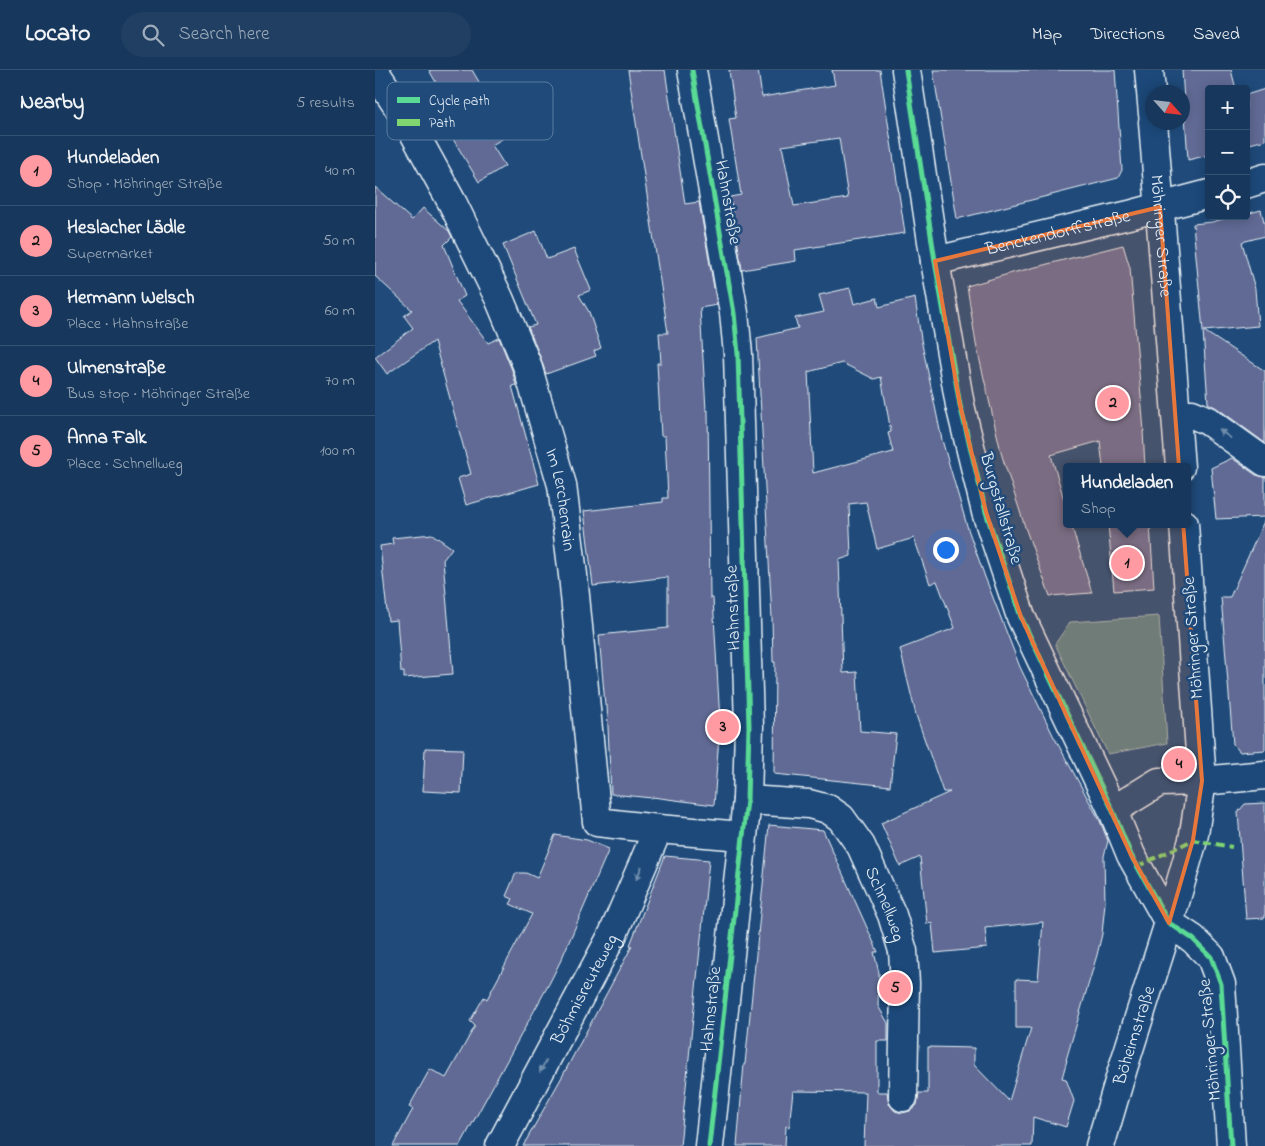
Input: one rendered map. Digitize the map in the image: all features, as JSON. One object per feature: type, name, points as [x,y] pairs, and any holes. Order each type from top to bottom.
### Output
[{"type":"street","name":"Hahnstraße","points":[[692,70],[734,313],[738,354],[749,726],[747,800],[709,1146]]},
{"type":"street","name":"Burgstallstraße","points":[[906,70],[935,261],[962,414],[986,512],[1021,617],[1113,810],[1131,855],[1169,923]]},
{"type":"street","points":[[1149,70],[1150,85]]},
{"type":"street","name":"Im Lerchenrain","points":[[375,72],[387,90]]},
{"type":"street","name":"Möhringer Straße","points":[[1154,130],[1180,463]]},
{"type":"street","name":"Im Lerchenrain","points":[[418,140],[453,204],[499,298],[527,365],[562,485],[573,575],[597,822],[743,836]]},
{"type":"street","points":[[1250,183],[1265,178]]},
{"type":"street","name":"Benckendorffstraße","points":[[935,261],[1205,195]]},
{"type":"street","points":[[1176,414],[1192,414],[1208,422],[1265,462]]},
{"type":"street","name":"Möhringer Straße","points":[[1183,528],[1202,781],[1193,840],[1169,923],[1193,939],[1211,957],[1221,984],[1231,1146]]},
{"type":"street","points":[[1120,806],[1159,782],[1202,781],[1265,775]]},
{"type":"street","name":"Schnellweg","points":[[747,800],[809,804],[828,809],[841,818],[861,846],[892,915],[903,951],[905,983],[903,1097]]},
{"type":"street","name":"Böhmisreuteweg","points":[[500,1146],[613,934],[658,828]]},
{"type":"street","name":"Böheimstraße","points":[[1100,1146],[1169,923]]},
{"type":"highlighted area","points":[[1160,207],[1202,781],[1193,840],[1169,923],[1131,855],[1021,617],[986,512],[960,405],[935,261]]},
{"type":"green space","points":[[1159,616],[1167,743],[1108,754],[1055,644],[1070,622]]},
{"type":"building","points":[[429,70],[472,70],[479,82],[436,82]]},
{"type":"building","points":[[628,70],[665,70],[685,204],[699,202],[717,305],[700,308],[706,410],[708,410],[710,598],[713,598],[720,722],[714,805],[611,794],[607,705],[605,705],[599,635],[668,628],[668,577],[593,586],[584,511],[663,502],[663,498],[668,498],[665,436],[661,436],[657,363],[661,363],[659,333],[668,333]]},
{"type":"building","points":[[729,70],[758,70],[762,97],[835,85],[832,70],[880,70],[905,233],[795,250],[796,261],[742,270],[730,197],[741,195],[729,119],[736,118]],"holes":[[[839,138],[848,198],[794,206],[782,146]]]},
{"type":"building","points":[[933,70],[1115,70],[1122,170],[1118,178],[957,219]]},
{"type":"building","points":[[1182,70],[1231,70],[1235,85],[1205,85],[1205,156],[1188,160],[1186,130],[1190,130],[1190,85],[1183,85]]},
{"type":"building","points":[[1265,89],[1265,140],[1250,144],[1250,130],[1250,94]]},
{"type":"building","points":[[454,140],[500,140],[492,145],[505,166],[479,182]]},
{"type":"building","points":[[375,187],[412,220],[423,208],[449,231],[452,237],[444,245],[465,296],[457,301],[488,343],[499,338],[512,370],[516,385],[512,386],[539,484],[466,505],[458,478],[471,474],[434,341],[387,374],[375,357],[413,328],[404,316],[412,310],[375,276]]},
{"type":"building","points":[[1261,210],[1265,225],[1265,236],[1242,242],[1255,289],[1258,326],[1204,331],[1265,371],[1265,443],[1208,403],[1193,224],[1219,220],[1250,220],[1250,213]]},
{"type":"building","points":[[536,231],[547,259],[574,249],[591,290],[579,295],[589,312],[601,348],[594,351],[596,356],[546,374],[528,327],[536,325],[503,245]]},
{"type":"building","points":[[1123,245],[1130,268],[1144,431],[1145,463],[1103,463],[1100,441],[1051,455],[1063,496],[1063,528],[1072,528],[1092,593],[1050,596],[1002,456],[976,344],[967,286]]},
{"type":"building","points":[[850,288],[854,304],[877,298],[879,307],[915,298],[921,339],[942,440],[968,529],[985,577],[1020,667],[1054,737],[1100,821],[1108,841],[1104,856],[1105,903],[1102,934],[1062,1078],[1066,1079],[1074,1101],[1066,1127],[1033,1117],[1032,1146],[864,1146],[866,1092],[793,1091],[789,1127],[786,1126],[785,1146],[737,1146],[769,825],[823,830],[878,952],[874,952],[879,973],[878,1006],[888,1023],[888,1041],[877,1041],[877,1092],[887,1092],[889,1104],[895,1111],[902,1113],[910,1111],[917,1105],[919,1093],[928,1093],[928,1047],[974,1048],[974,1065],[1009,1101],[1031,1028],[1016,1028],[1016,979],[1038,980],[1043,922],[985,928],[987,948],[935,953],[932,923],[927,924],[920,857],[900,866],[881,823],[950,792],[943,792],[916,715],[900,649],[955,628],[937,581],[930,584],[914,538],[877,549],[866,502],[849,504],[851,556],[839,560],[843,673],[857,672],[860,731],[896,734],[890,786],[774,774],[775,662],[773,662],[757,338],[798,328],[795,318],[824,312],[819,295]],"holes":[[[842,363],[874,379],[881,377],[891,432],[888,433],[893,452],[813,473],[808,372]]]},
{"type":"building","points":[[1232,458],[1256,475],[1265,477],[1265,517],[1216,519],[1211,468]]},
{"type":"building","points":[[1265,519],[1265,750],[1240,752],[1233,744],[1221,597],[1230,597]]},
{"type":"building","points":[[1108,528],[1150,528],[1154,588],[1114,591]]},
{"type":"building","points":[[432,534],[452,548],[443,560],[453,674],[404,678],[404,672],[401,672],[397,620],[388,621],[380,546],[393,544],[392,538]]},
{"type":"building","points":[[425,748],[463,749],[461,793],[423,791]]},
{"type":"building","points":[[1265,803],[1265,918],[1246,919],[1238,812],[1245,804]]},
{"type":"building","points":[[555,835],[587,840],[609,849],[550,982],[460,1146],[393,1146],[413,1109],[409,1107],[430,1069],[446,1078],[475,1026],[470,1021],[484,997],[487,999],[532,914],[510,904],[513,899],[506,896],[516,873],[526,873],[537,878]]},
{"type":"building","points":[[665,856],[709,860],[680,1146],[523,1146],[632,946],[630,945]]},
{"type":"marked path","points":[[1138,866],[1193,840],[1232,847]]},
{"type":"cycle path","points":[[692,70],[734,313],[738,354],[749,726],[747,800],[709,1146]]},
{"type":"cycle path","points":[[906,70],[935,261],[960,405],[986,512],[1021,617],[1113,811],[1131,855],[1169,923],[1193,939],[1211,957],[1221,984],[1231,1146]]},
{"type":"place","name":"Heslacher Lädle","points":[[1113,403]]},
{"type":"place","name":"Hundeladen","points":[[1127,563]]},
{"type":"place","name":"Hermann Welsch","points":[[723,727]]},
{"type":"place","name":"Ulmenstraße","points":[[1179,764]]},
{"type":"place","name":"Anna Falk","points":[[895,988]]}]
